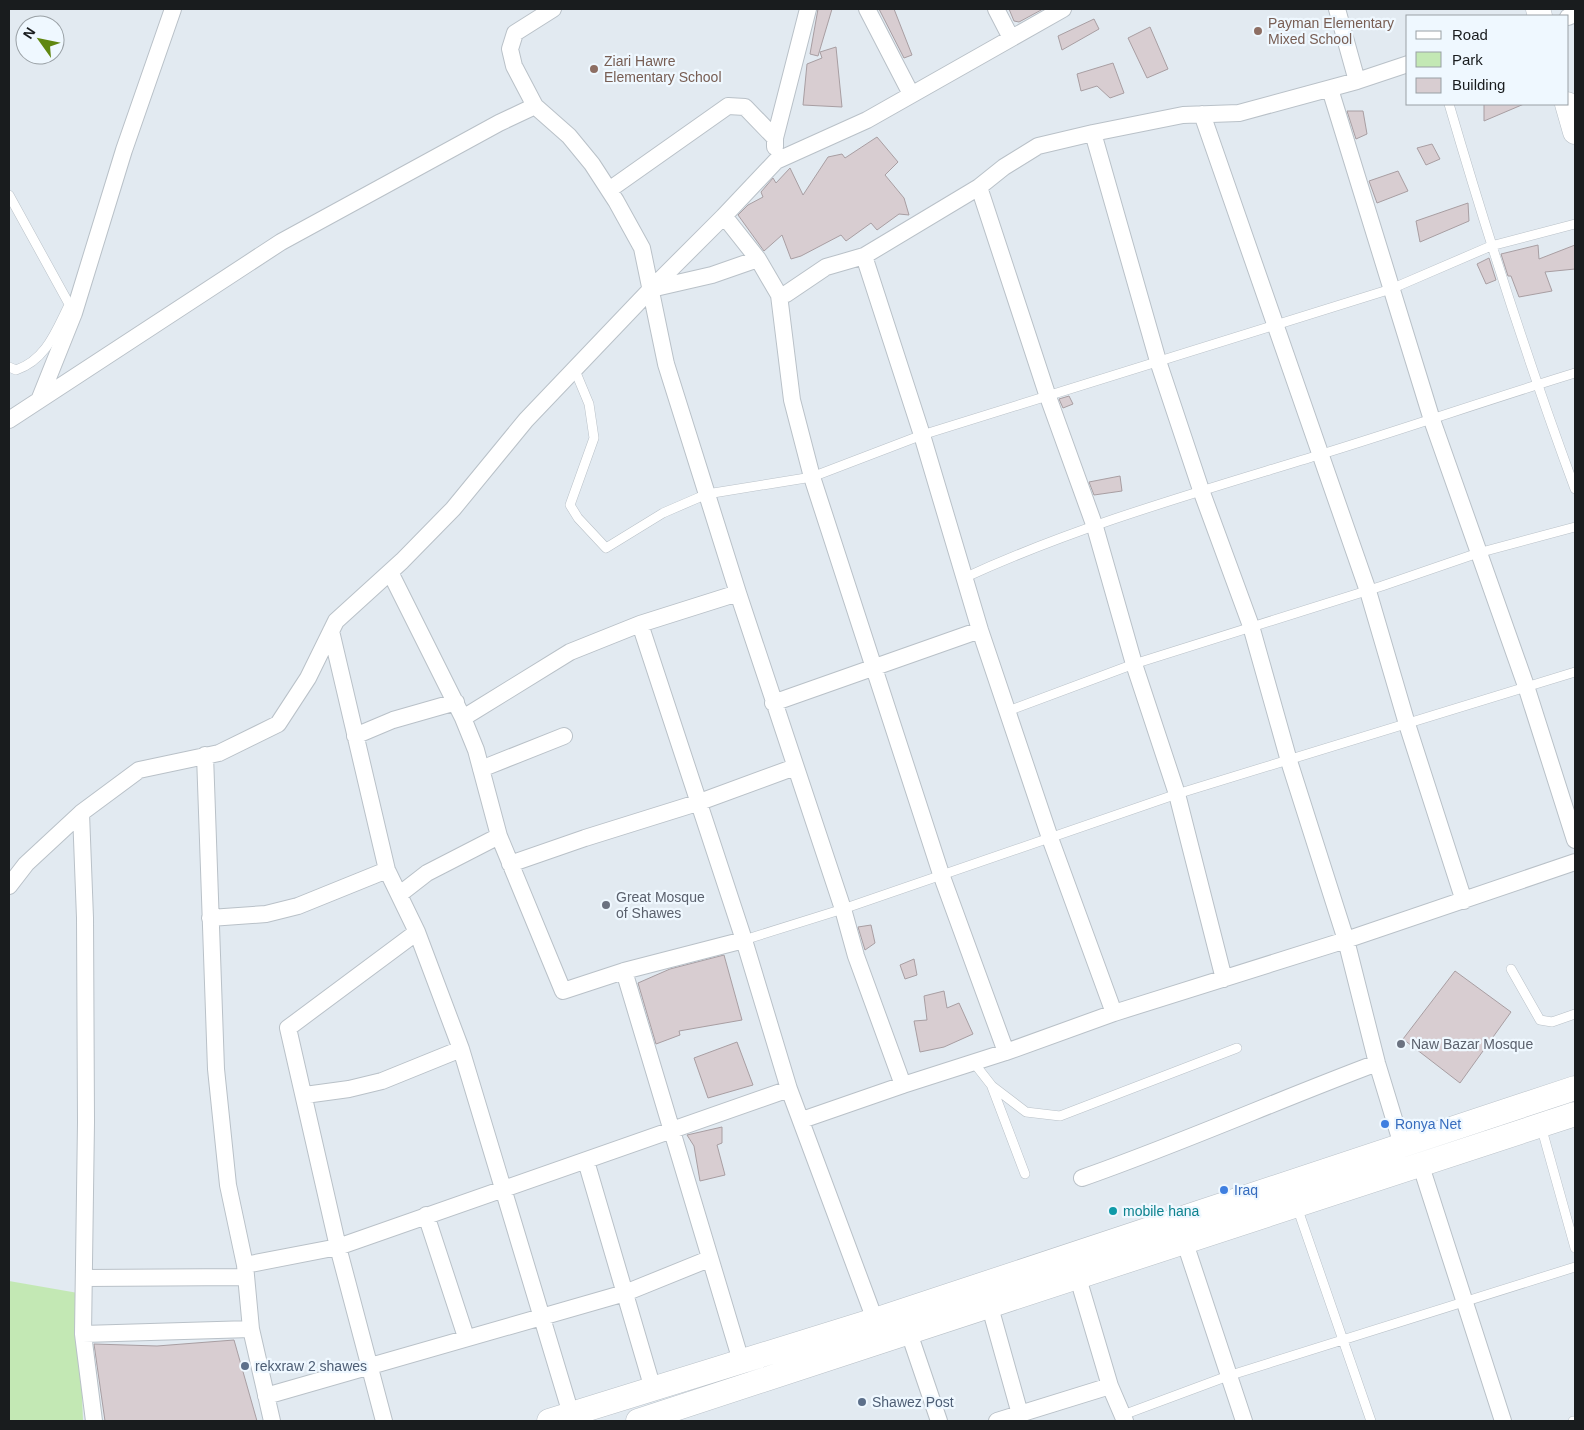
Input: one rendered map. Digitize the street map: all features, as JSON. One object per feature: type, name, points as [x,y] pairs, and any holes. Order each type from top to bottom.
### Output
[{"type":"street","points":[[40,398],[173,9]]},
{"type":"street","points":[[553,9],[515,33],[510,49],[514,66],[535,106],[569,136],[592,164],[642,248],[666,364],[773,703],[843,909],[856,956],[903,1085]]},
{"type":"street","points":[[776,161],[775,138],[808,9]]},
{"type":"street","points":[[868,9],[911,94]]},
{"type":"street","points":[[996,9],[1011,38]]},
{"type":"street","points":[[9,886],[26,864],[81,814],[139,770],[219,753],[278,724],[308,678],[336,621],[390,572],[453,509],[526,420],[574,368],[776,161],[867,120],[1063,9]]},
{"type":"street","points":[[1337,9],[1357,81]]},
{"type":"street","points":[[779,295],[786,294],[826,267],[864,256],[979,187],[1004,167],[1038,146],[1152,120],[1202,114],[1239,113],[1330,89],[1406,65]]},
{"type":"street","points":[[1330,89],[1432,420],[1526,686],[1575,840]]},
{"type":"street","points":[[1567,105],[1575,132]]},
{"type":"street","points":[[9,420],[282,242],[499,123],[535,106]]},
{"type":"street","points":[[609,190],[728,106],[744,107],[775,138]]},
{"type":"street","points":[[1202,114],[1368,591],[1407,724],[1464,901]]},
{"type":"street","points":[[1093,133],[1158,361],[1201,490],[1251,626],[1289,761],[1346,940],[1377,1063],[1402,1145]]},
{"type":"street","points":[[979,187],[1046,394],[1095,527],[1134,664],[1177,794],[1224,979]]},
{"type":"street","points":[[724,216],[758,259],[779,295],[792,400],[812,477],[942,874],[1006,1052]]},
{"type":"street","points":[[864,256],[922,435],[980,630],[1050,838],[1114,1013]]},
{"type":"street","points":[[651,289],[712,275],[758,259]]},
{"type":"street","points":[[390,572],[463,718],[481,769],[499,836],[563,991],[624,971],[744,940]]},
{"type":"street","points":[[463,718],[570,652],[640,624],[738,593]]},
{"type":"street","points":[[640,624],[697,803],[744,940],[789,1088],[883,1342]]},
{"type":"street","points":[[773,703],[980,630]]},
{"type":"street","points":[[331,631],[387,870],[417,932],[461,1049],[505,1188],[541,1318],[571,1414]]},
{"type":"street","points":[[355,736],[393,720],[456,702]]},
{"type":"street","points":[[481,769],[564,736]]},
{"type":"street","points":[[205,755],[216,1069],[228,1185],[246,1271],[251,1329],[272,1421]]},
{"type":"street","points":[[510,864],[697,803],[795,767]]},
{"type":"street","points":[[81,814],[85,918],[83,1334],[94,1421]]},
{"type":"street","points":[[400,894],[427,874],[499,836]]},
{"type":"street","points":[[802,1120],[974,1063],[1114,1013],[1346,940],[1575,862]]},
{"type":"street","points":[[210,918],[266,914],[298,906],[387,870]]},
{"type":"street","points":[[384,1421],[338,1247],[305,1095],[288,1028],[417,932]]},
{"type":"street","points":[[624,971],[741,1360]]},
{"type":"street","points":[[305,1095],[350,1090],[382,1081],[461,1049]]},
{"type":"street","points":[[1082,1178],[1125,1163],[1296,1093],[1377,1063]]},
{"type":"street","points":[[84,1278],[246,1271],[338,1247],[789,1088]]},
{"type":"street","points":[[549,1421],[902,1311],[1575,1088]]},
{"type":"street","points":[[648,1420],[1575,1114]]},
{"type":"street","points":[[586,1161],[652,1389]]},
{"type":"street","points":[[1421,1166],[1503,1421]]},
{"type":"street","points":[[426,1215],[466,1337]]},
{"type":"street","points":[[1185,1243],[1244,1421]]},
{"type":"street","points":[[266,1396],[370,1368],[466,1337],[541,1318],[625,1293],[709,1258]]},
{"type":"street","points":[[1078,1278],[1110,1386],[1124,1418]]},
{"type":"street","points":[[990,1307],[1020,1414]]},
{"type":"street","points":[[902,1311],[940,1421]]},
{"type":"street","points":[[83,1334],[251,1329]]},
{"type":"street","points":[[997,1421],[1110,1386]]},
{"type":"lane","points":[[1449,105],[1491,246],[1536,385],[1575,489]]},
{"type":"lane","points":[[9,195],[72,309],[44,354],[22,368],[16,370],[9,367]]},
{"type":"lane","points":[[574,368],[589,404],[594,438],[570,505],[578,518],[606,548],[663,513],[707,494],[812,477],[922,435],[1046,394],[1391,289],[1491,246],[1575,224]]},
{"type":"lane","points":[[964,578],[1002,561],[1201,490],[1432,420],[1575,373]]},
{"type":"lane","points":[[1008,711],[1134,664],[1251,626],[1368,591],[1478,553],[1575,527]]},
{"type":"lane","points":[[744,940],[843,909],[1177,794],[1575,672]]},
{"type":"lane","points":[[1511,969],[1540,1020],[1552,1022],[1575,1014]]},
{"type":"lane","points":[[974,1063],[992,1086],[1026,1112],[1060,1116],[1237,1048]]},
{"type":"lane","points":[[992,1086],[1025,1174]]},
{"type":"lane","points":[[1541,1126],[1575,1248]]},
{"type":"lane","points":[[1297,1207],[1371,1421]]},
{"type":"lane","points":[[1124,1418],[1228,1376],[1575,1267]]},
{"type":"green space","points":[[9,1281],[78,1293],[83,1421],[9,1421]]},
{"type":"building","points":[[818,9],[832,9],[818,56],[810,54]]},
{"type":"building","points":[[879,9],[894,9],[912,55],[904,58]]},
{"type":"building","points":[[1009,9],[1043,9],[1019,22],[1014,21]]},
{"type":"building","points":[[1094,19],[1099,29],[1062,50],[1058,36]]},
{"type":"building","points":[[1150,27],[1168,69],[1147,78],[1128,38]]},
{"type":"building","points":[[836,47],[842,107],[803,105],[807,64],[822,58],[820,52]]},
{"type":"building","points":[[1113,63],[1124,93],[1110,98],[1097,86],[1081,91],[1077,74]]},
{"type":"building","points":[[1484,105],[1522,105],[1484,121]]},
{"type":"building","points":[[1347,111],[1363,111],[1367,134],[1356,139]]},
{"type":"building","points":[[877,137],[898,162],[885,175],[904,198],[909,215],[899,214],[877,230],[871,223],[846,241],[841,235],[801,256],[791,259],[782,235],[764,251],[738,215],[748,205],[763,197],[761,192],[773,178],[776,183],[790,168],[803,195],[828,157],[842,154],[845,158]]},
{"type":"building","points":[[1432,144],[1440,159],[1426,165],[1417,148]]},
{"type":"building","points":[[1398,171],[1408,191],[1377,203],[1369,181]]},
{"type":"building","points":[[1468,203],[1469,221],[1420,242],[1416,221]]},
{"type":"building","points":[[1538,245],[1539,259],[1575,245],[1575,269],[1545,272],[1552,291],[1519,297],[1511,276],[1508,276],[1501,254]]},
{"type":"building","points":[[1489,258],[1496,280],[1486,284],[1477,264]]},
{"type":"building","points":[[1069,396],[1073,404],[1063,408],[1059,399]]},
{"type":"building","points":[[1120,476],[1122,491],[1094,495],[1089,482]]},
{"type":"building","points":[[871,925],[875,943],[865,950],[858,927]]},
{"type":"building","points":[[724,955],[742,1020],[679,1031],[680,1035],[656,1044],[638,983],[670,969]]},
{"type":"building","points":[[914,959],[917,975],[905,979],[900,965]]},
{"type":"building","points":[[1455,971],[1511,1012],[1460,1083],[1403,1039]]},
{"type":"building","points":[[944,991],[947,1008],[959,1003],[973,1034],[944,1047],[920,1052],[914,1021],[927,1020],[924,996]]},
{"type":"building","points":[[737,1042],[753,1085],[708,1098],[694,1058]]},
{"type":"building","points":[[722,1127],[722,1143],[717,1145],[725,1175],[700,1181],[694,1146],[687,1135]]},
{"type":"building","points":[[234,1340],[257,1421],[105,1421],[94,1344],[157,1346]]},
{"type":"place","name":"Payman Elementary Mixed School","points":[[1258,31]]},
{"type":"place","name":"Ziari Hawre Elementary School","points":[[594,69]]},
{"type":"place","name":"Great Mosque of Shawes","points":[[606,905]]},
{"type":"place","name":"Naw Bazar Mosque","points":[[1401,1044]]},
{"type":"place","name":"Ronya Net","points":[[1385,1124]]},
{"type":"place","name":"Iraq","points":[[1224,1190]]},
{"type":"place","name":"mobile hana","points":[[1113,1211]]},
{"type":"place","name":"rekxraw 2 shawes","points":[[245,1366]]},
{"type":"place","name":"Shawez Post","points":[[862,1402]]}]
